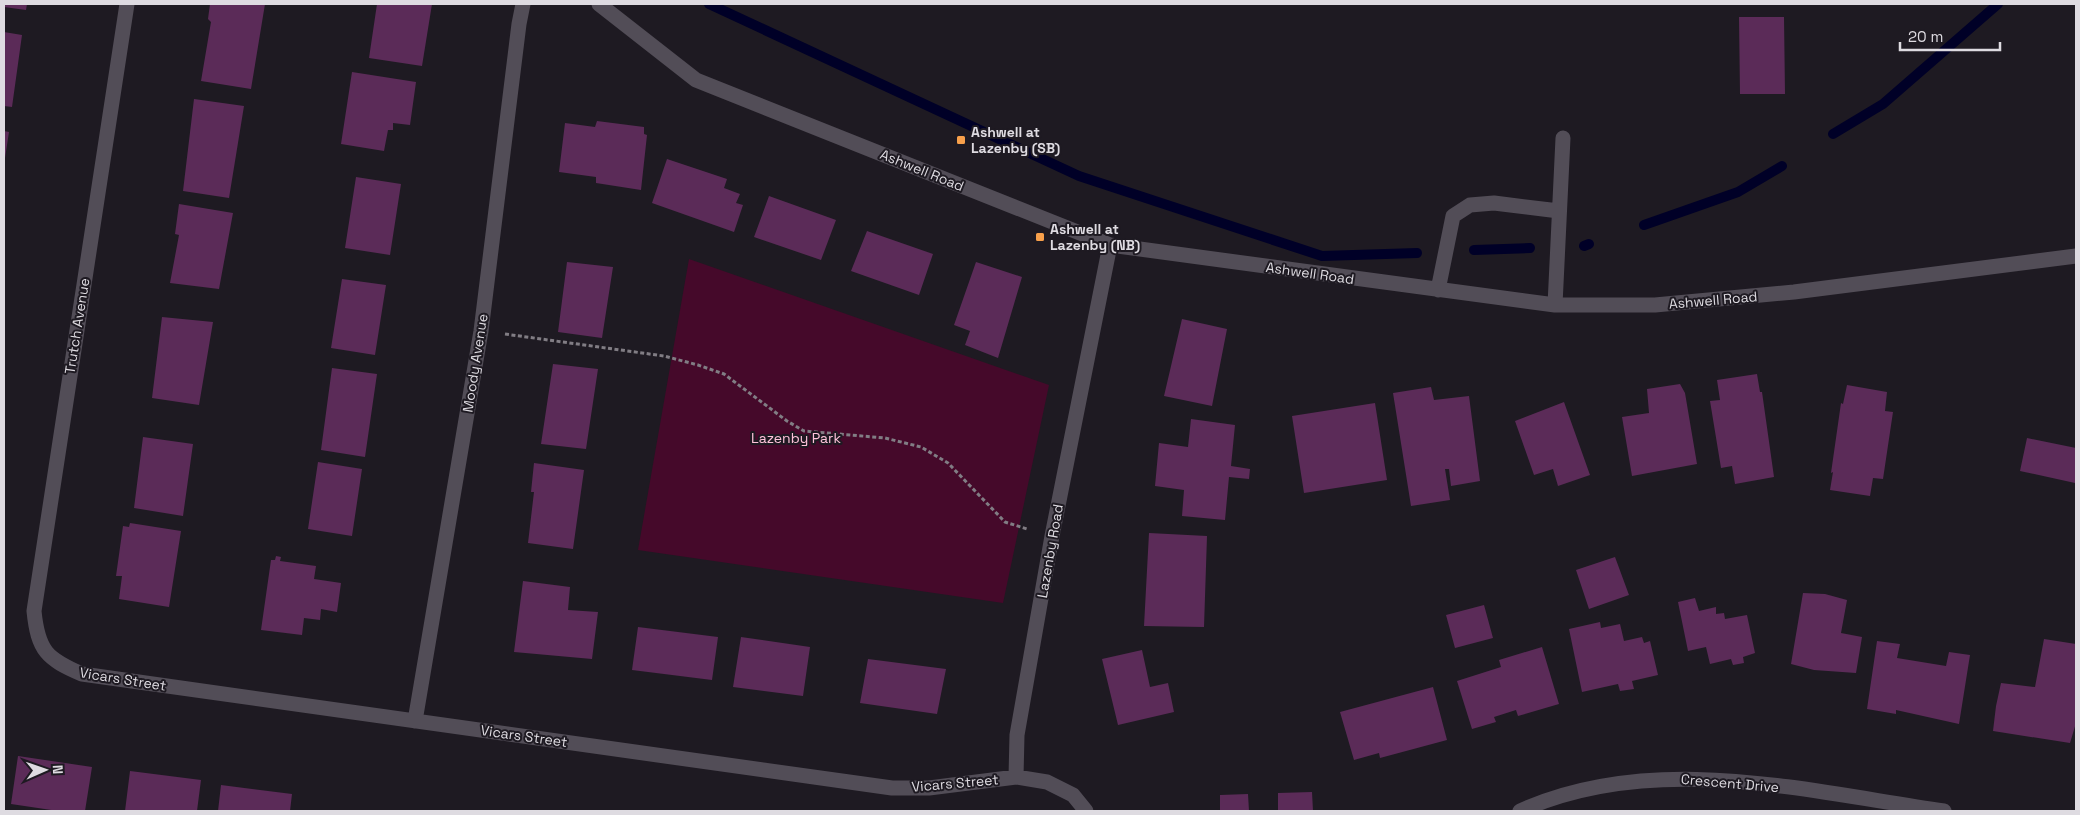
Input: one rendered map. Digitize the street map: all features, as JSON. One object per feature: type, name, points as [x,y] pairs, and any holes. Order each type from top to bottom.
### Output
[{"type":"street","name":"Trutch Avenue","points":[[42,647],[36,629],[34,611],[127,4]]},
{"type":"street","name":"Moody Avenue","points":[[415,721],[481,331],[523,4]]},
{"type":"street","name":"Ashwell Road","points":[[600,4],[696,80],[1110,246],[1555,306],[1655,305],[1794,292],[2076,256]]},
{"type":"street","points":[[1555,306],[1563,138]]},
{"type":"street","points":[[1438,290],[1453,216],[1470,205],[1494,204],[1559,211]]},
{"type":"street","name":"Lazenby Road","points":[[1016,777],[1017,735],[1052,536],[1110,246]]},
{"type":"street","name":"Vicars Street","points":[[42,647],[57,664],[82,674],[892,788],[929,788],[1016,777]]},
{"type":"street","points":[[1016,777],[1047,782],[1073,795],[1086,811]]},
{"type":"street","name":"Crescent Drive","points":[[1520,811],[1545,800],[1597,786],[1668,778],[1740,781],[1944,811]]},
{"type":"path","points":[[481,331],[664,356],[724,374],[787,421],[804,431],[885,438],[921,447],[948,463],[1005,522],[1052,536]]},
{"type":"green space","name":"Lazenby Park","points":[[689,259],[1049,385],[1003,603],[638,550]]},
{"type":"building","points":[[4,4],[27,4],[26,10],[4,7]]},
{"type":"building","points":[[210,4],[265,4],[251,89],[201,81],[211,22],[208,19]]},
{"type":"building","points":[[377,4],[432,4],[422,66],[369,58]]},
{"type":"building","points":[[1739,17],[1784,17],[1785,94],[1740,94]]},
{"type":"building","points":[[4,32],[22,35],[12,107],[4,106]]},
{"type":"building","points":[[352,72],[416,82],[410,125],[393,123],[393,130],[388,130],[384,151],[341,144]]},
{"type":"building","points":[[194,99],[244,106],[229,198],[183,191]]},
{"type":"building","points":[[597,121],[644,127],[644,134],[647,135],[641,190],[596,183],[596,177],[559,172],[565,123],[595,127]]},
{"type":"building","points":[[4,131],[9,132],[5,158],[4,158]]},
{"type":"building","points":[[667,159],[727,179],[724,188],[740,194],[736,203],[743,205],[734,232],[652,203]]},
{"type":"building","points":[[356,177],[401,184],[390,255],[345,248]]},
{"type":"building","points":[[769,196],[836,220],[821,260],[754,237]]},
{"type":"building","points":[[179,204],[233,213],[219,289],[170,283],[179,235],[175,234]]},
{"type":"building","points":[[867,231],[933,254],[919,295],[851,271]]},
{"type":"building","points":[[567,262],[613,267],[602,338],[558,332]]},
{"type":"building","points":[[976,262],[1022,277],[998,358],[965,345],[970,331],[954,325]]},
{"type":"building","points":[[342,279],[386,285],[375,355],[331,348]]},
{"type":"building","points":[[162,317],[213,322],[199,405],[152,398]]},
{"type":"building","points":[[1182,319],[1227,329],[1212,406],[1164,396]]},
{"type":"building","points":[[553,364],[598,369],[586,449],[541,444]]},
{"type":"building","points":[[332,368],[377,374],[365,457],[321,450]]},
{"type":"building","points":[[1757,374],[1760,392],[1762,392],[1774,477],[1735,484],[1732,466],[1721,468],[1710,401],[1720,400],[1717,380]]},
{"type":"building","points":[[1680,384],[1685,393],[1697,464],[1632,476],[1622,417],[1649,413],[1647,389]]},
{"type":"building","points":[[1847,385],[1887,392],[1885,411],[1893,412],[1883,479],[1873,478],[1870,496],[1830,490],[1841,403],[1843,404]]},
{"type":"building","points":[[1431,387],[1434,400],[1469,396],[1480,481],[1451,486],[1449,469],[1445,469],[1450,500],[1411,506],[1393,393]]},
{"type":"building","points":[[1564,402],[1590,475],[1558,486],[1553,469],[1534,475],[1515,421]]},
{"type":"building","points":[[1375,403],[1387,480],[1304,493],[1292,416]]},
{"type":"building","points":[[1191,419],[1235,425],[1231,466],[1250,469],[1249,479],[1229,477],[1225,520],[1182,516],[1184,490],[1155,486],[1159,443],[1188,447]]},
{"type":"building","points":[[143,437],[193,444],[183,516],[134,508]]},
{"type":"building","points":[[2027,438],[2076,448],[2075,483],[2020,471]]},
{"type":"building","points":[[318,462],[362,469],[352,536],[308,529]]},
{"type":"building","points":[[534,463],[584,470],[573,549],[528,543],[534,492],[531,492]]},
{"type":"building","points":[[130,523],[181,531],[169,607],[119,599],[122,576],[116,576],[123,526],[129,527]]},
{"type":"building","points":[[1149,533],[1207,536],[1204,627],[1144,626]]},
{"type":"building","points":[[276,556],[281,557],[280,561],[316,566],[314,579],[341,583],[337,612],[321,609],[320,620],[304,618],[302,635],[261,630],[271,560],[275,560]]},
{"type":"building","points":[[1615,557],[1629,595],[1589,609],[1576,570]]},
{"type":"building","points":[[523,581],[570,587],[568,610],[598,612],[592,659],[514,652]]},
{"type":"building","points":[[1803,593],[1825,594],[1847,600],[1841,633],[1862,637],[1856,673],[1814,670],[1791,664]]},
{"type":"building","points":[[1695,598],[1699,611],[1716,607],[1716,614],[1724,613],[1725,619],[1747,615],[1755,653],[1743,657],[1744,663],[1733,665],[1731,659],[1710,664],[1706,647],[1688,651],[1678,602]]},
{"type":"building","points":[[1484,605],[1493,638],[1455,648],[1446,615]]},
{"type":"building","points":[[1600,622],[1601,628],[1620,624],[1624,641],[1642,637],[1644,643],[1650,641],[1658,675],[1632,681],[1634,689],[1620,691],[1618,684],[1582,692],[1569,629]]},
{"type":"building","points":[[638,627],[718,637],[712,680],[632,670]]},
{"type":"building","points":[[741,637],[810,647],[803,696],[733,687]]},
{"type":"building","points":[[2044,639],[2076,644],[2076,723],[2070,743],[1993,731],[2001,683],[2035,687]]},
{"type":"building","points":[[1877,641],[1900,644],[1897,658],[1946,666],[1949,652],[1970,655],[1959,724],[1896,710],[1896,714],[1867,709]]},
{"type":"building","points":[[1542,647],[1559,704],[1518,716],[1516,710],[1494,717],[1496,722],[1472,729],[1457,681],[1501,667],[1499,660]]},
{"type":"building","points":[[1142,650],[1150,687],[1168,683],[1174,712],[1118,725],[1102,659]]},
{"type":"building","points":[[868,659],[946,669],[937,714],[860,703]]},
{"type":"building","points":[[1433,687],[1447,740],[1380,758],[1379,753],[1354,760],[1340,712]]},
{"type":"building","points":[[18,756],[92,767],[85,811],[58,811],[11,804]]},
{"type":"building","points":[[130,771],[201,780],[197,811],[125,811]]},
{"type":"building","points":[[221,785],[292,794],[290,811],[218,811]]},
{"type":"building","points":[[1312,792],[1313,811],[1278,811],[1278,793]]},
{"type":"building","points":[[1248,794],[1249,811],[1220,811],[1220,795]]},
{"type":"waterway","points":[[709,4],[1079,176],[1322,256],[1417,253]]},
{"type":"waterway","points":[[1833,134],[1883,104],[1998,4]]},
{"type":"waterway","points":[[1644,225],[1738,192],[1782,166]]},
{"type":"waterway","points":[[1584,246],[1589,244]]},
{"type":"waterway","points":[[1474,250],[1530,248]]},
{"type":"place","name":"Ashwell at Lazenby (SB)","points":[[961,140]]},
{"type":"place","name":"Ashwell at Lazenby (NB)","points":[[1040,237]]}]
